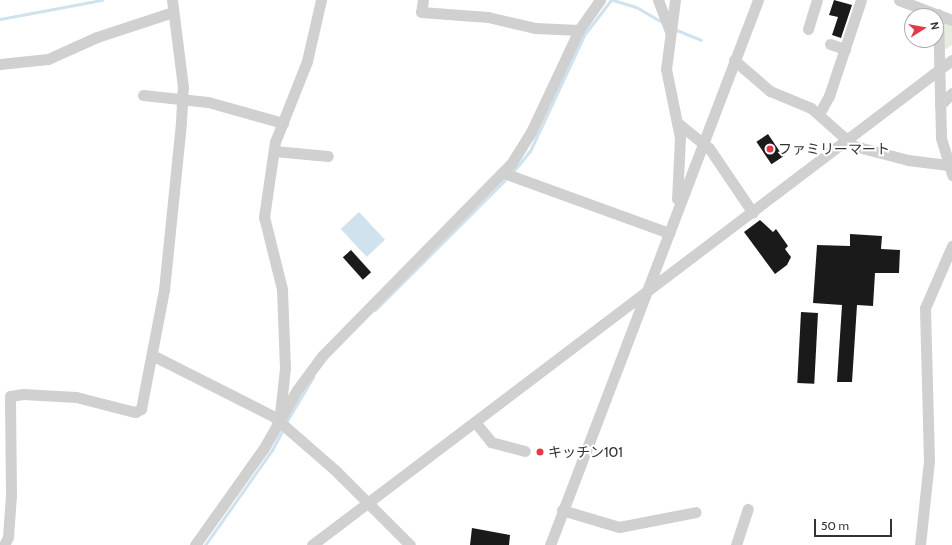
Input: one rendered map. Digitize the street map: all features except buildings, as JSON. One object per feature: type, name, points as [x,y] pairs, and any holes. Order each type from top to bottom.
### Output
[{"type":"street","points":[[4,545],[9,533],[11,495],[10,396],[23,394],[76,397],[138,412],[152,355],[164,290],[183,98],[172,0]]},
{"type":"street","points":[[283,423],[285,368],[282,289],[264,222],[274,150],[307,61],[321,0]]},
{"type":"street","points":[[423,0],[421,12],[488,17],[535,28],[579,30]]},
{"type":"street","points":[[194,545],[283,423],[297,390],[322,356],[504,173],[527,139],[579,30],[600,0]]},
{"type":"street","points":[[658,0],[670,31]]},
{"type":"street","points":[[675,0],[670,31],[666,77],[679,124],[681,157],[675,217]]},
{"type":"street","points":[[550,545],[562,510],[758,0]]},
{"type":"street","points":[[808,29],[817,0]]},
{"type":"street","points":[[819,114],[828,100],[861,0]]},
{"type":"street","points":[[899,0],[921,8]]},
{"type":"street","points":[[0,64],[48,59],[97,37],[173,12]]},
{"type":"street","points":[[830,44],[845,49]]},
{"type":"street","points":[[734,60],[770,91],[807,105],[819,114],[848,142],[908,160],[950,170],[941,138],[939,48]]},
{"type":"street","points":[[312,545],[848,142],[952,60]]},
{"type":"street","points":[[940,105],[952,93]]},
{"type":"street","points":[[143,95],[183,98],[283,123]]},
{"type":"street","points":[[679,124],[703,141],[729,173],[737,193],[753,213]]},
{"type":"street","points":[[274,150],[328,156]]},
{"type":"street","points":[[504,173],[669,233]]},
{"type":"street","points":[[920,545],[929,461],[925,308],[952,246]]},
{"type":"street","points":[[152,355],[261,408],[283,423],[369,502],[410,545]]},
{"type":"street","points":[[475,422],[491,442],[525,451]]},
{"type":"street","points":[[736,545],[748,509]]},
{"type":"street","points":[[562,510],[619,527],[696,512]]},
{"type":"shaded area","points":[[944,21],[952,24],[952,45],[940,53],[940,48],[944,48]]},
{"type":"water","points":[[359,212],[385,240],[367,257],[341,229]]},
{"type":"waterway","points":[[0,19],[102,0]]},
{"type":"waterway","points":[[512,173],[530,151],[584,35],[611,0]]},
{"type":"waterway","points":[[613,0],[636,7],[662,22]]},
{"type":"waterway","points":[[674,29],[701,40]]},
{"type":"waterway","points":[[375,310],[508,177]]},
{"type":"waterway","points":[[285,424],[313,377]]},
{"type":"waterway","points":[[205,545],[272,450],[283,429]]},
{"type":"place","name":"ファミリーマート","points":[[770,149]]},
{"type":"place","name":"キッチン101","points":[[540,452]]}]
